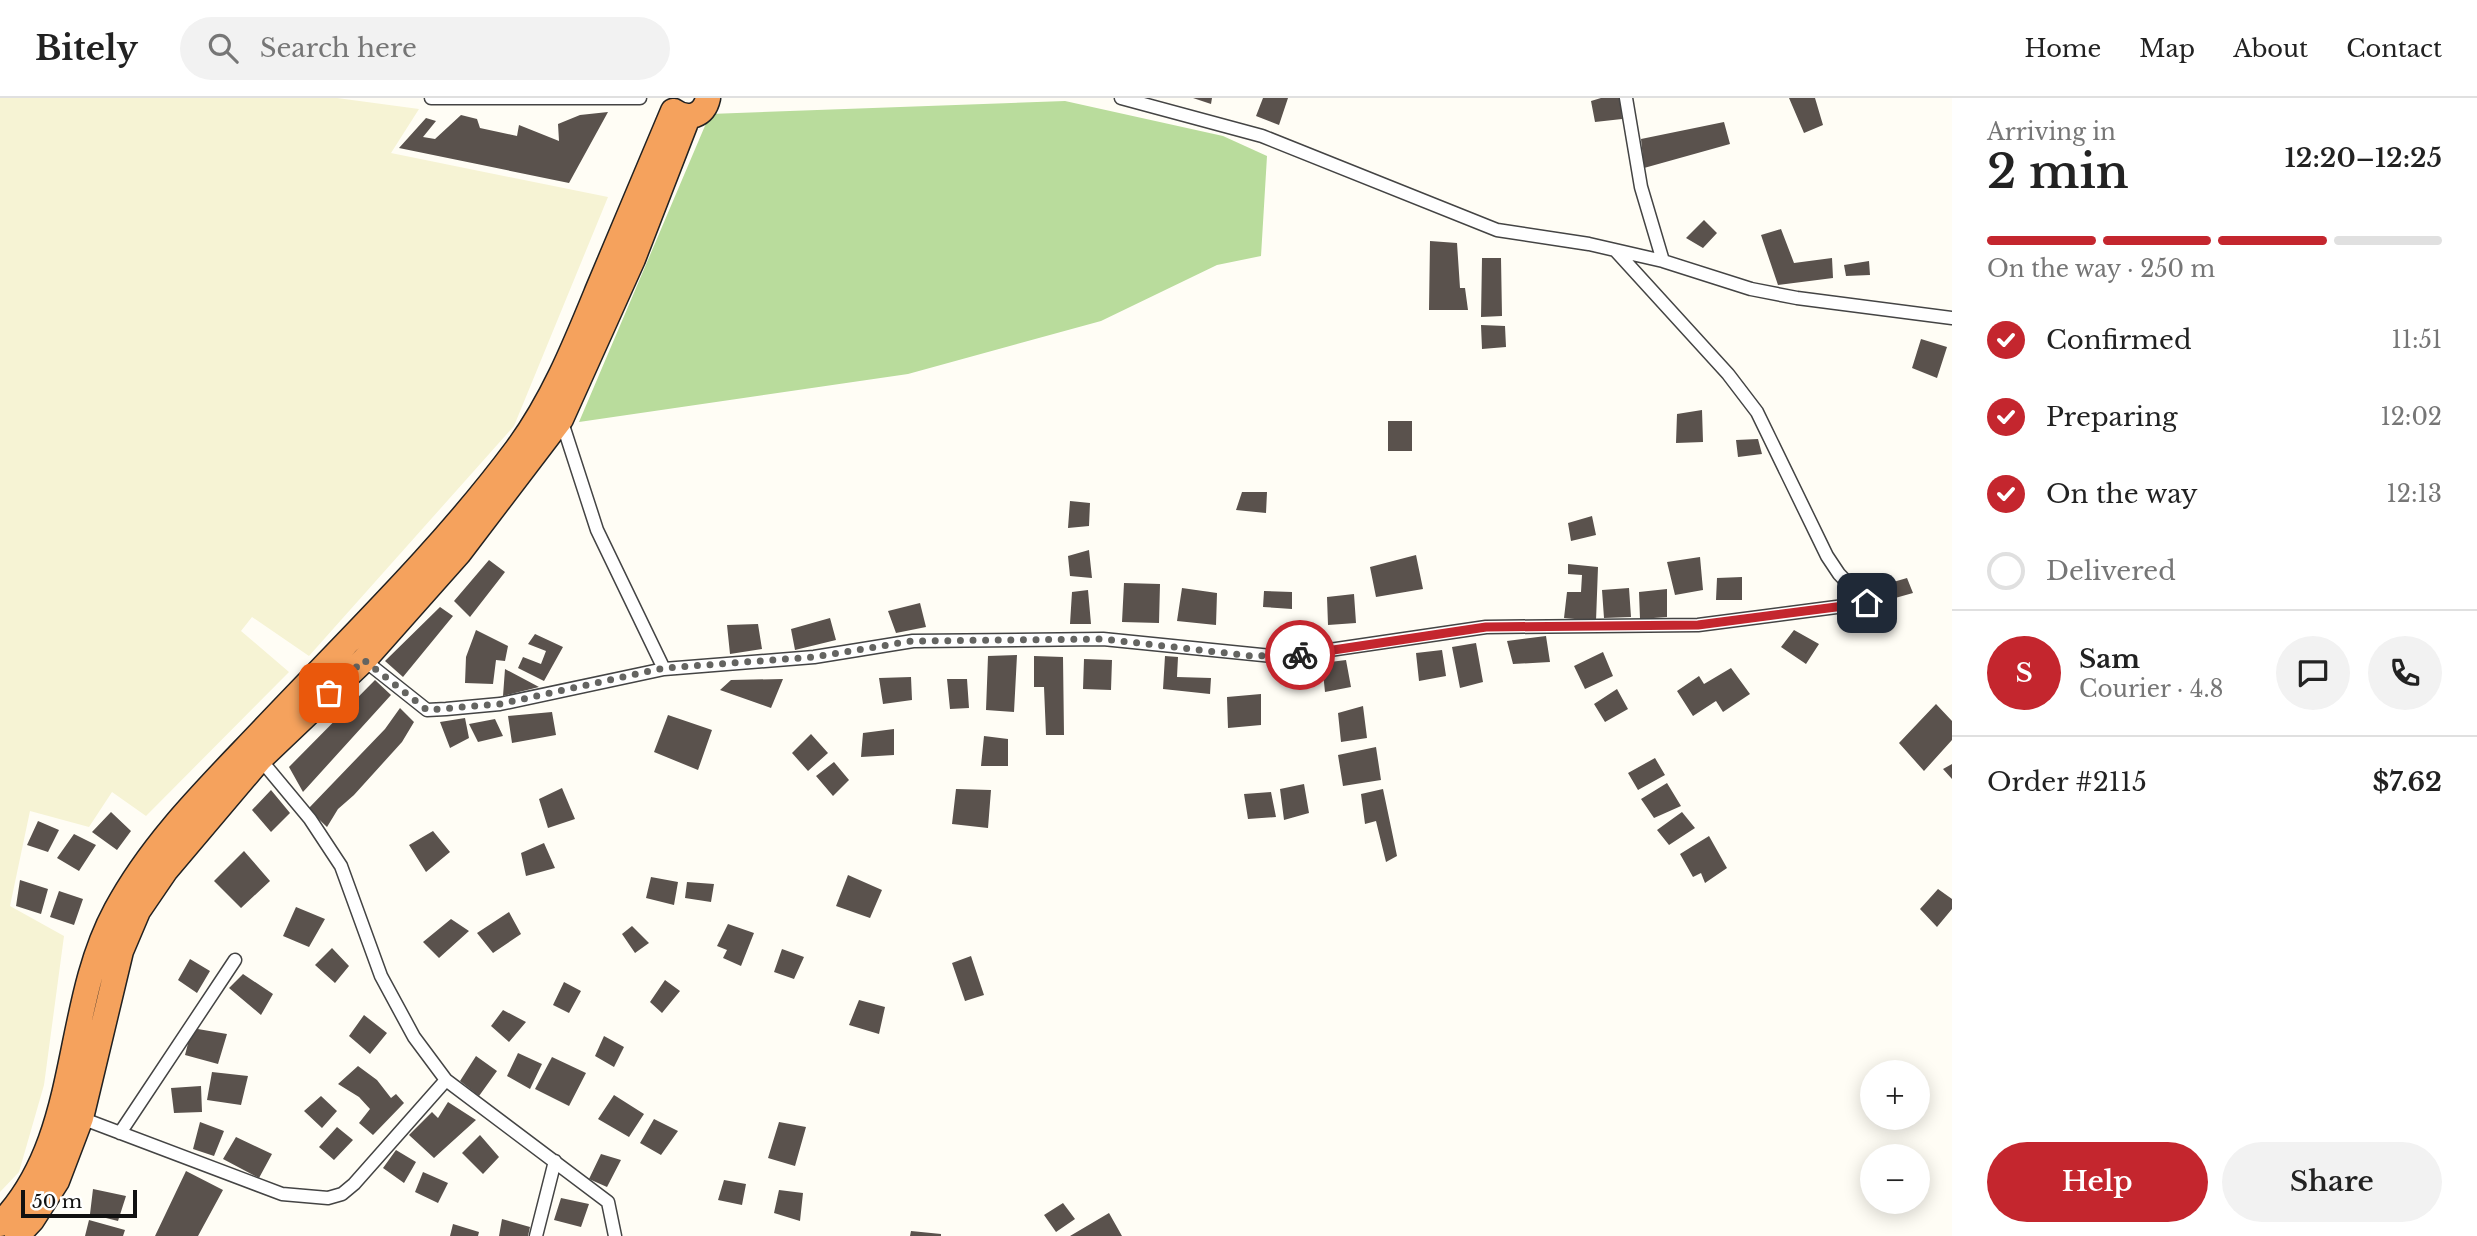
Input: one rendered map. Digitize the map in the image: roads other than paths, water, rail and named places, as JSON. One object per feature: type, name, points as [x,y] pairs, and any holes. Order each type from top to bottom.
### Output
[{"type":"highway","points":[[677,108],[703,111],[708,98]]},
{"type":"highway","points":[[17,1236],[32,1220],[57,1181],[81,1118],[121,951],[138,911],[166,870],[260,760],[364,660],[475,533],[561,419],[633,259],[677,108]]},
{"type":"highway","points":[[0,1224],[24,1196],[44,1159],[60,1116],[88,989],[115,912],[145,864],[195,801],[453,527],[544,411],[677,108]]},
{"type":"street","points":[[430,98],[640,98]]},
{"type":"street","points":[[1121,98],[1262,136],[1497,230],[1663,261],[1751,289],[1952,318]]},
{"type":"street","points":[[1626,98],[1642,187],[1663,261]]},
{"type":"street","points":[[364,660],[427,710],[500,704],[664,668],[814,657],[912,641],[984,638],[1103,639],[1282,657],[1486,627],[1698,625],[1867,603],[1839,574],[1827,556],[1757,412],[1728,374],[1615,250]]},
{"type":"street","points":[[561,419],[597,530],[664,668]]},
{"type":"street","points":[[260,760],[327,842],[341,866],[381,976],[414,1037],[446,1080],[608,1202],[615,1236]]},
{"type":"street","points":[[120,1133],[234,960]]},
{"type":"street","points":[[81,1118],[267,1189],[328,1198],[342,1194],[354,1184],[446,1080]]},
{"type":"street","points":[[537,1236],[555,1161]]}]
